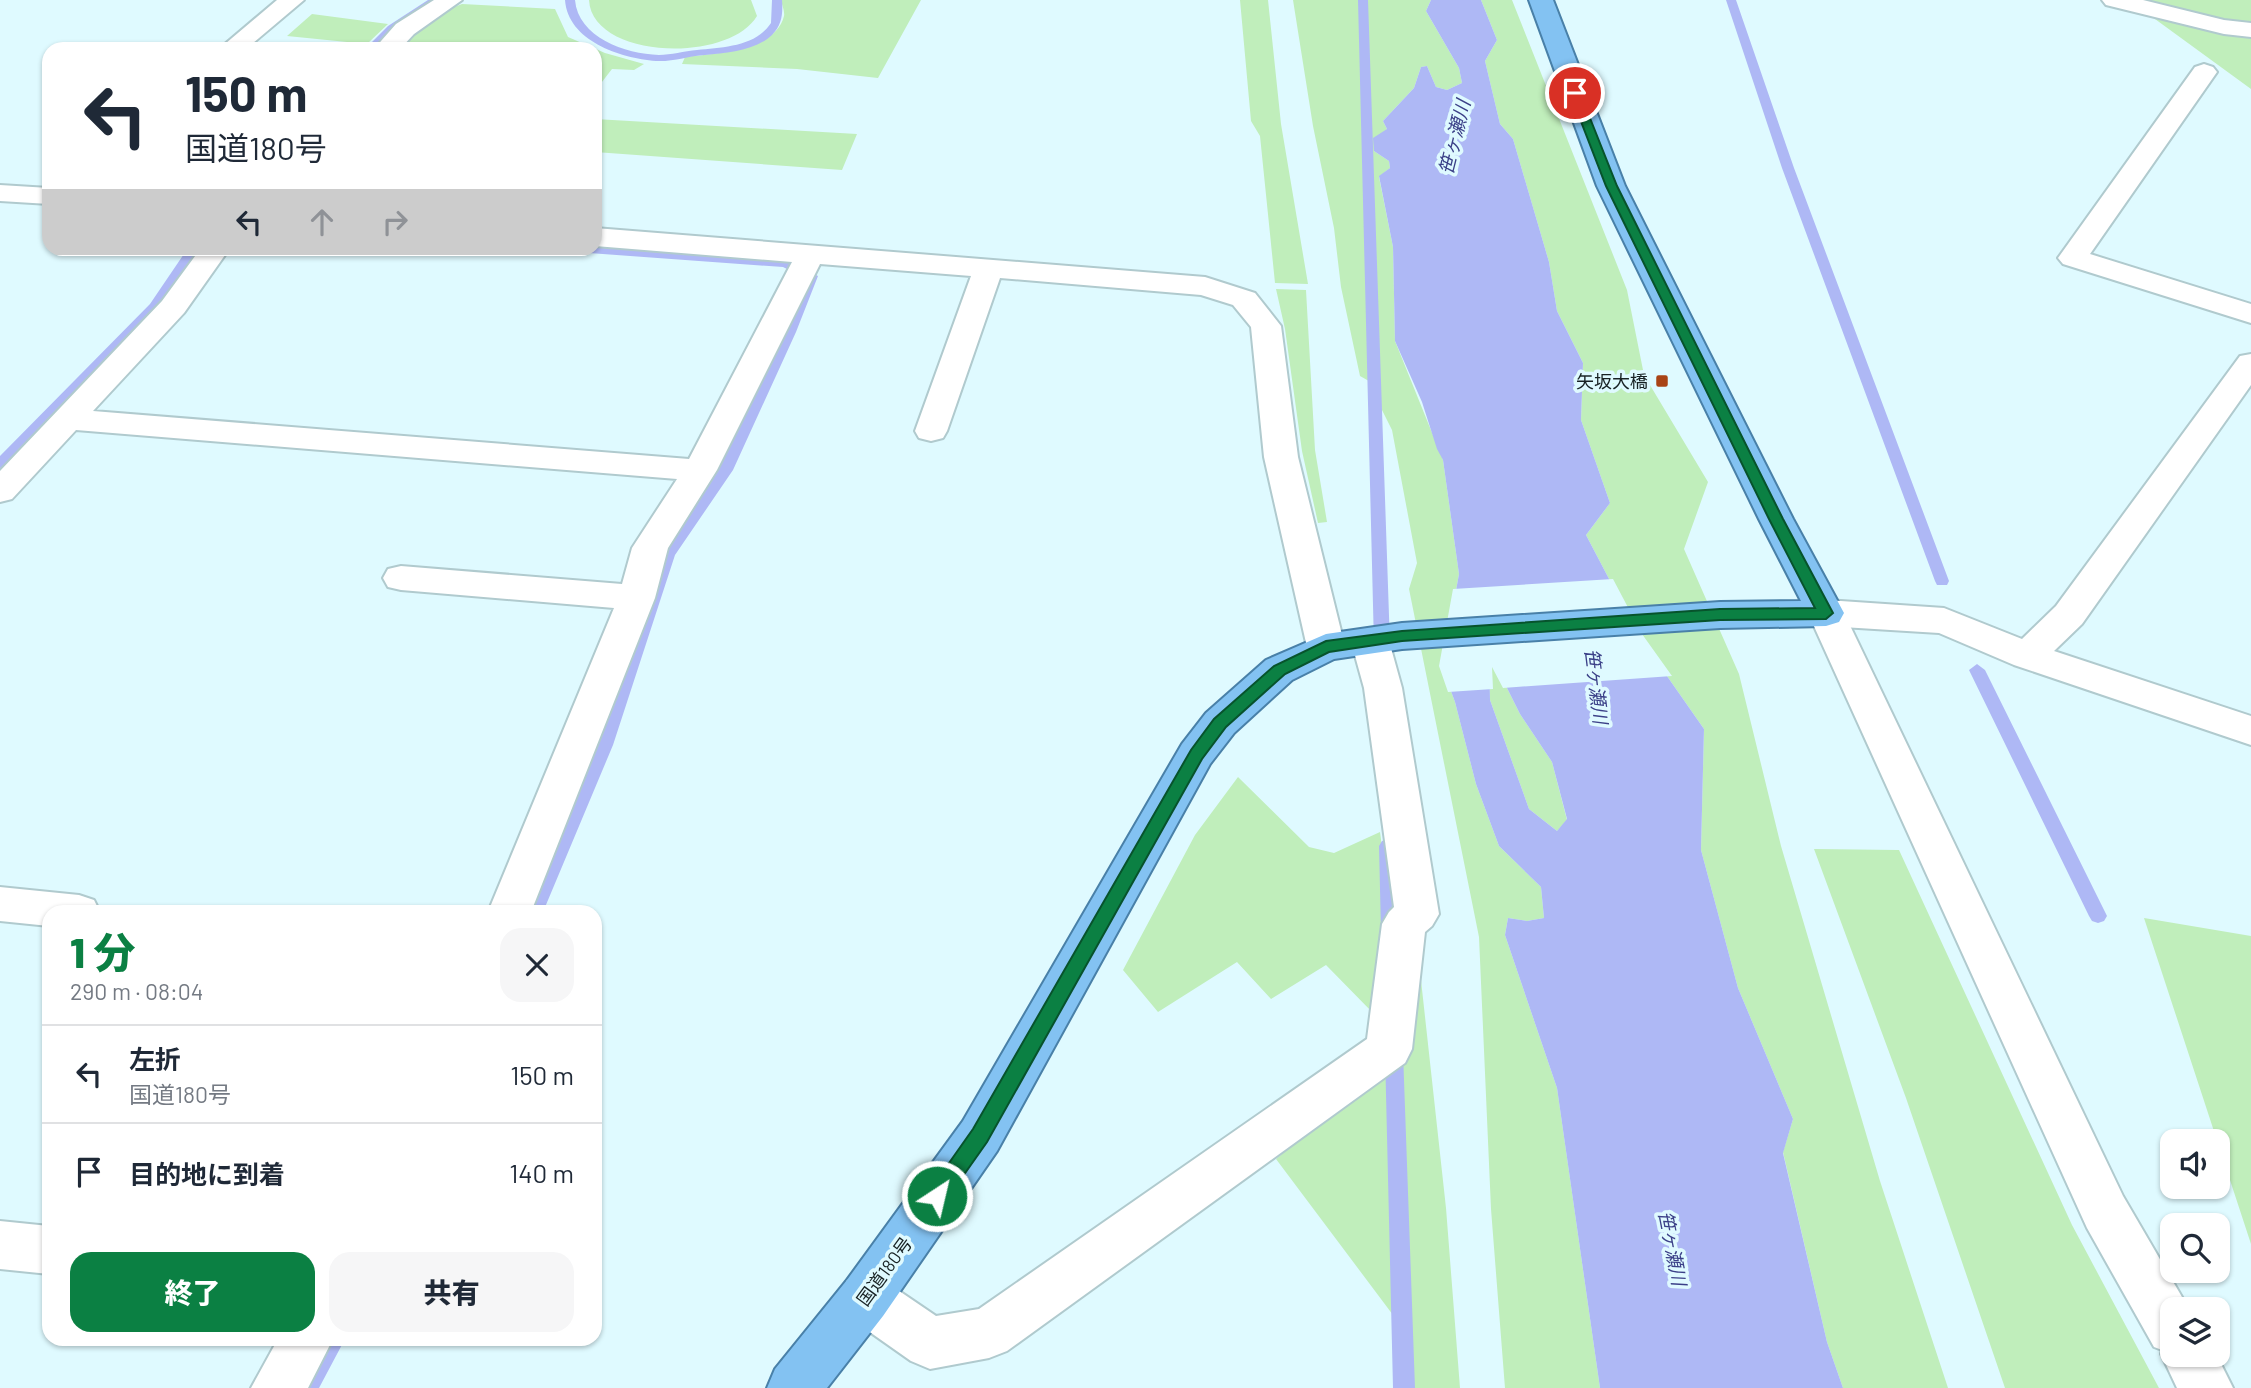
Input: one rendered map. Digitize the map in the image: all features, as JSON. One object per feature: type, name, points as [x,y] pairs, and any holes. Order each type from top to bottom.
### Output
[{"type":"highway","points":[[1541,0],[1611,186],[1776,519],[1826,613]]},
{"type":"highway","name":"国道180号","points":[[794,1388],[865,1298],[980,1136],[1196,754],[1220,723],[1279,670],[1366,641],[1720,615],[1826,613]]},
{"type":"street","points":[[240,42],[292,0]]},
{"type":"street","points":[[393,42],[405,29],[450,0]]},
{"type":"street","points":[[2114,0],[2224,27],[2251,30]]},
{"type":"street","points":[[2204,72],[2073,258],[2251,314]]},
{"type":"street","points":[[0,193],[42,195]]},
{"type":"street","points":[[602,238],[806,264],[989,267],[1205,286],[1244,299],[1266,326],[1280,457],[1366,641],[1383,688],[1417,914],[1404,923],[1398,954],[1389,1049],[989,1333],[930,1343],[865,1298]]},
{"type":"street","points":[[0,491],[173,307],[210,256]]},
{"type":"street","points":[[512,905],[637,598],[650,548],[700,470],[806,264]]},
{"type":"street","points":[[931,431],[989,267]]},
{"type":"street","points":[[2027,656],[2069,615],[2251,363]]},
{"type":"street","points":[[69,419],[700,470]]},
{"type":"street","points":[[401,578],[637,598]]},
{"type":"street","points":[[2160,1308],[2105,1212],[1826,613],[1944,621],[2027,656],[2251,731]]},
{"type":"street","points":[[0,904],[42,908]]},
{"type":"street","points":[[0,1245],[42,1249]]},
{"type":"street","points":[[278,1388],[303,1346]]},
{"type":"street","points":[[2194,1367],[2206,1388]]},
{"type":"green space","points":[[589,0],[751,0],[757,16],[742,32],[719,42],[692,48],[663,48],[636,44],[612,34],[596,20]]},
{"type":"green space","points":[[781,0],[921,0],[878,78],[797,69],[682,64],[685,57],[726,52],[756,44],[769,37],[779,28],[784,16]]},
{"type":"green space","points":[[1240,0],[1268,0],[1281,124],[1308,284],[1275,283],[1260,136],[1251,121]]},
{"type":"green space","points":[[1293,0],[1431,0],[1426,11],[1459,68],[1462,83],[1447,90],[1436,87],[1427,66],[1421,67],[1414,88],[1383,121],[1387,129],[1374,151],[1389,161],[1390,168],[1379,177],[1393,247],[1395,341],[1443,460],[1459,574],[1442,667],[1455,702],[1476,784],[1499,846],[1541,887],[1544,918],[1527,921],[1508,918],[1505,935],[1557,1088],[1600,1388],[1505,1388],[1491,1209],[1479,937],[1409,589],[1417,563],[1392,430],[1382,410],[1376,385],[1360,376],[1341,287],[1334,228],[1313,126]]},
{"type":"green space","points":[[1481,0],[1512,0],[1627,290],[1644,375],[1708,482],[1684,549],[1739,674],[1781,846],[1880,1181],[1948,1388],[1843,1388],[1827,1342],[1783,1152],[1793,1119],[1738,988],[1701,850],[1704,729],[1639,636],[1586,535],[1610,503],[1581,420],[1583,363],[1557,311],[1549,262],[1513,139],[1500,124],[1485,61],[1497,40]]},
{"type":"green space","points":[[2142,0],[2251,0],[2251,23],[2234,24]]},
{"type":"green space","points":[[462,4],[555,9],[568,37],[580,42],[406,42],[439,13]]},
{"type":"green space","points":[[2144,11],[2251,33],[2251,89]]},
{"type":"green space","points":[[312,14],[388,24],[369,42],[287,36]]},
{"type":"green space","points":[[602,52],[644,64],[634,70],[612,69],[602,82]]},
{"type":"green space","points":[[602,119],[857,134],[842,170],[602,153]]},
{"type":"green space","points":[[1276,289],[1306,290],[1315,450],[1327,522],[1318,523],[1302,451],[1285,329]]},
{"type":"green space","points":[[1488,650],[1520,714],[1552,762],[1567,820],[1557,831],[1529,809],[1490,700]]},
{"type":"green space","points":[[1238,777],[1309,847],[1334,853],[1380,832],[1392,922],[1374,1014],[1326,965],[1271,999],[1237,962],[1158,1012],[1123,970],[1195,835]]},
{"type":"green space","points":[[1814,849],[1899,850],[2072,1225],[2159,1388],[2005,1388],[1906,1098]]},
{"type":"green space","points":[[2144,918],[2251,936],[2251,1244],[2230,1180],[2230,1129],[2213,1129]]},
{"type":"green space","points":[[1419,962],[1446,1208],[1460,1388],[1399,1388],[1396,1319],[1276,1159],[1338,1107],[1400,1069],[1408,964]]},
{"type":"water","name":"笹ヶ瀬川","points":[[1431,0],[1481,0],[1497,40],[1485,61],[1500,124],[1513,139],[1549,262],[1557,311],[1583,363],[1581,420],[1610,503],[1586,535],[1639,636],[1704,729],[1701,850],[1738,988],[1793,1119],[1783,1153],[1827,1342],[1843,1388],[1600,1388],[1557,1088],[1505,935],[1508,918],[1527,921],[1544,918],[1541,887],[1499,846],[1476,784],[1455,702],[1442,667],[1459,574],[1443,460],[1422,402],[1395,341],[1393,247],[1379,176],[1390,168],[1389,161],[1374,151],[1373,138],[1387,129],[1383,121],[1414,88],[1421,67],[1427,66],[1436,87],[1447,90],[1462,83],[1459,68],[1426,11]],"holes":[[[1489,652],[1520,714],[1552,762],[1567,819],[1557,831],[1529,809],[1490,700]]]},
{"type":"pier","points":[[1613,579],[1642,634],[1672,676],[1503,688],[1492,667],[1493,689],[1448,692],[1439,666],[1453,589]]},
{"type":"waterway","points":[[377,42],[391,28],[435,0]]},
{"type":"waterway","points":[[570,0],[571,13],[577,24],[600,42]]},
{"type":"waterway","points":[[602,43],[626,51],[662,58],[737,47],[759,40],[774,26],[778,13],[777,0]]},
{"type":"waterway","points":[[1363,0],[1382,645]]},
{"type":"waterway","points":[[1731,0],[1788,168],[1942,581]]},
{"type":"waterway","points":[[537,905],[605,745],[668,554],[726,470],[790,332],[812,276],[785,264],[602,250]]},
{"type":"waterway","points":[[0,464],[154,307],[189,256]]},
{"type":"waterway","points":[[1977,670],[2098,916]]},
{"type":"waterway","points":[[1388,846],[1390,932]]},
{"type":"waterway","points":[[1394,1052],[1404,1388]]},
{"type":"waterway","points":[[307,1388],[330,1346]]},
{"type":"place","name":"矢坂大橋","points":[[1662,381]]},
{"type":"route","points":[[937,1196],[980,1136],[1196,754],[1220,723],[1279,670],[1326,647],[1402,636],[1720,615],[1826,613],[1776,519],[1611,186],[1575,93]]}]
